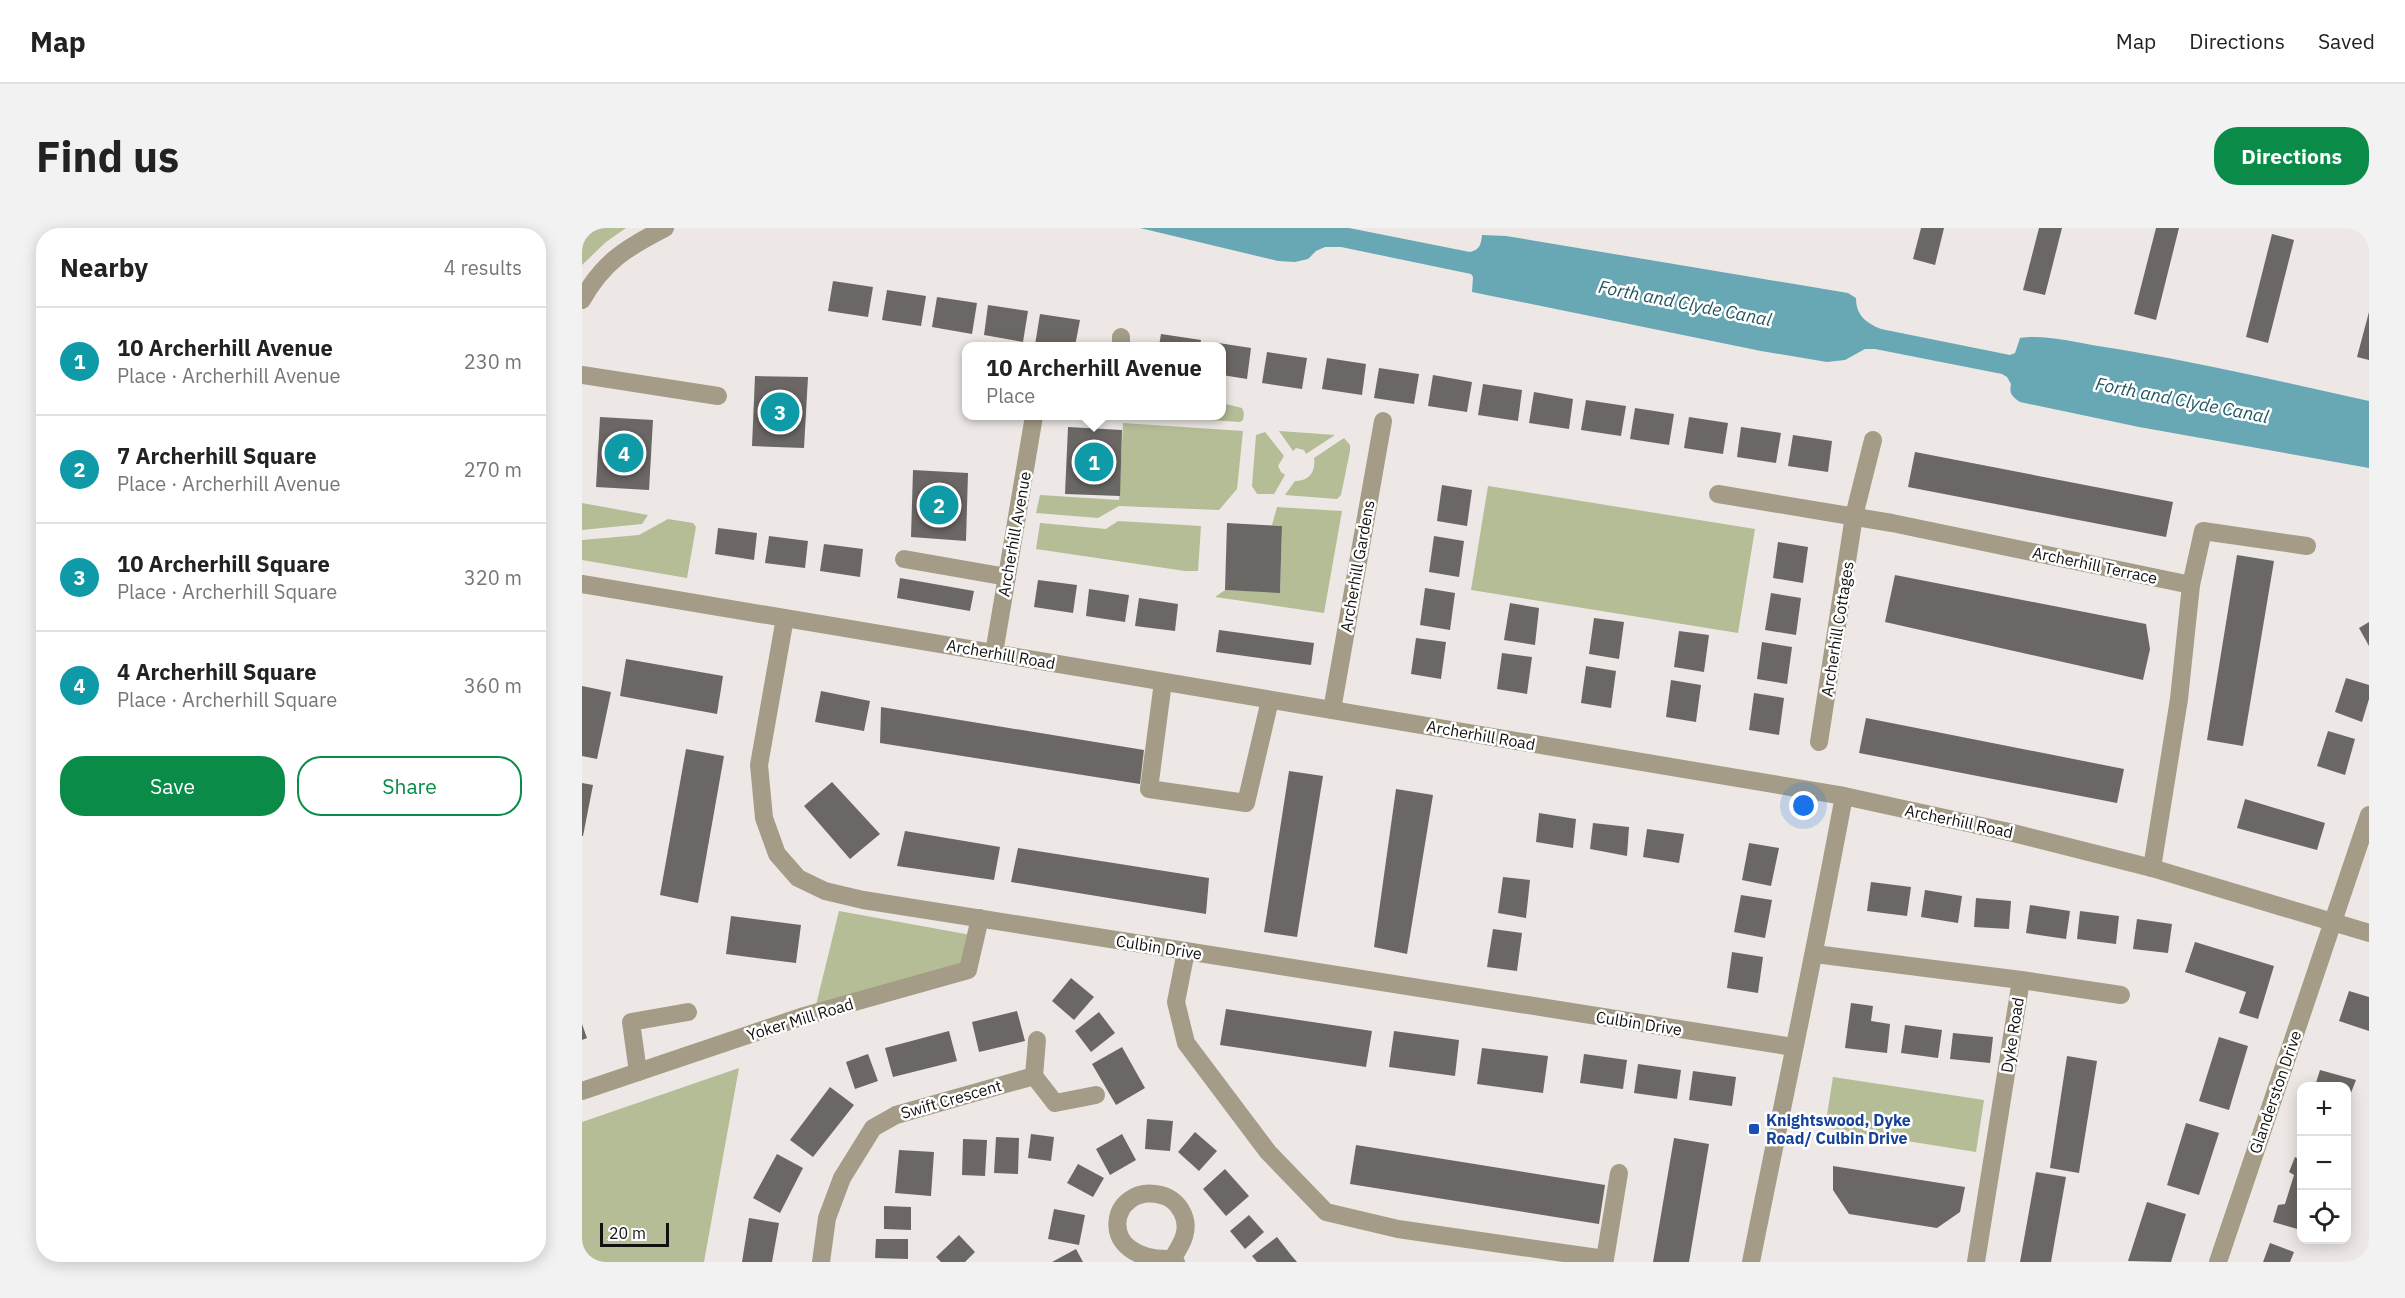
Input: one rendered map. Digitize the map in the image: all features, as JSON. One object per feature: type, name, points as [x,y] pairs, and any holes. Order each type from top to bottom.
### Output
[{"type":"street","points":[[582,300],[591,284],[611,260],[665,228]]},
{"type":"street","points":[[582,375],[718,396]]},
{"type":"street","name":"Archerhill Avenue","points":[[994,653],[1033,420]]},
{"type":"street","name":"Archerhill Gardens","points":[[1332,710],[1383,421]]},
{"type":"street","name":"Archerhill Cottages","points":[[1820,742],[1854,516],[1873,440]]},
{"type":"street","name":"Archerhill Terrace","points":[[1718,494],[1854,516],[2191,585]]},
{"type":"street","points":[[2152,868],[2179,699],[2191,585],[2203,531],[2307,546]]},
{"type":"street","points":[[904,559],[1007,577]]},
{"type":"street","name":"Archerhill Road","points":[[582,584],[1844,796],[2009,832],[2152,868],[2369,933]]},
{"type":"street","name":"Culbin Drive","points":[[784,618],[759,765],[764,818],[777,854],[798,879],[825,891],[863,900],[1793,1047]]},
{"type":"street","points":[[1163,682],[1149,789],[1246,803],[1270,700]]},
{"type":"street","points":[[1751,1262],[1793,1047],[1815,954],[1844,796]]},
{"type":"street","name":"Glanderston Drive","points":[[2218,1262],[2369,815]]},
{"type":"street","name":"Yoker Mill Road","points":[[582,1091],[801,1017],[968,970],[980,918]]},
{"type":"street","points":[[1186,951],[1176,1002],[1186,1043],[1268,1152],[1326,1212],[1398,1229],[1605,1259],[1619,1173]]},
{"type":"street","name":"Dyke Road","points":[[1815,954],[2021,980],[1976,1262]]},
{"type":"street","points":[[2021,980],[2121,995]]},
{"type":"street","points":[[638,1072],[631,1022],[688,1012]]},
{"type":"street","points":[[1036,1040],[1034,1076],[1055,1103],[1096,1095]]},
{"type":"street","name":"Swift Crescent","points":[[821,1262],[827,1218],[842,1178],[873,1128],[896,1115],[1034,1076]]},
{"type":"green space","points":[[582,228],[626,228],[606,242],[582,265]]},
{"type":"green space","points":[[1226,404],[1242,408],[1243,420],[1240,422],[1209,420],[1226,420]]},
{"type":"green space","points":[[1123,423],[1243,431],[1237,489],[1219,510],[1119,506],[1098,518],[1036,513],[1040,495],[1119,500]]},
{"type":"green space","points":[[1279,431],[1335,435],[1306,454],[1304,450],[1296,448],[1293,451]]},
{"type":"green space","points":[[1265,432],[1284,456],[1278,466],[1285,475],[1274,494],[1257,494],[1252,486],[1256,435]]},
{"type":"green space","points":[[1344,438],[1350,445],[1350,451],[1341,495],[1337,499],[1285,495],[1295,481],[1300,481],[1310,475],[1314,468],[1314,458]]},
{"type":"green space","points":[[1488,486],[1755,529],[1738,633],[1471,590]]},
{"type":"green space","points":[[582,503],[648,515],[642,524],[582,530]]},
{"type":"green space","points":[[1277,507],[1342,511],[1324,613],[1215,597],[1225,590],[1280,592],[1282,526],[1272,525]]},
{"type":"green space","points":[[668,519],[693,523],[696,527],[687,578],[582,560],[582,540],[639,535]]},
{"type":"green space","points":[[1118,521],[1201,526],[1198,571],[1036,549],[1040,523],[1106,529]]},
{"type":"green space","points":[[839,911],[971,935],[961,965],[815,1009]]},
{"type":"green space","points":[[739,1068],[704,1262],[582,1262],[582,1122]]},
{"type":"green space","points":[[1833,1077],[1984,1100],[1976,1152],[1825,1128]]},
{"type":"water","name":"Forth and Clyde Canal","points":[[1140,228],[1349,228],[1470,252],[1479,246],[1482,235],[1506,236],[1848,293],[1856,298],[1856,304],[1863,318],[1881,329],[2010,355],[2015,353],[2020,338],[2059,339],[2200,364],[2369,401],[2369,468],[2139,427],[2020,402],[2012,394],[2011,384],[2007,377],[2002,374],[1875,349],[1865,349],[1845,360],[1827,362],[1761,351],[1472,292],[1473,277],[1471,274],[1341,247],[1325,247],[1316,251],[1308,259],[1295,262],[1278,261]]},
{"type":"building","points":[[1921,228],[1944,228],[1935,265],[1913,259]]},
{"type":"building","points":[[2039,228],[2062,228],[2045,295],[2023,290]]},
{"type":"building","points":[[2156,228],[2179,228],[2156,320],[2134,314]]},
{"type":"building","points":[[2272,234],[2294,240],[2268,343],[2246,337]]},
{"type":"building","points":[[833,281],[873,287],[868,317],[828,311]]},
{"type":"building","points":[[887,290],[926,296],[921,326],[882,320]]},
{"type":"building","points":[[937,297],[977,303],[972,334],[932,327]]},
{"type":"building","points":[[988,305],[1028,311],[1023,342],[984,335]]},
{"type":"building","points":[[2369,312],[2369,360],[2357,357]]},
{"type":"building","points":[[1040,314],[1080,320],[1076,342],[1035,342]]},
{"type":"building","points":[[1161,334],[1201,340],[1201,342],[1160,342]]},
{"type":"building","points":[[1226,344],[1251,348],[1247,379],[1226,376]]},
{"type":"building","points":[[1267,352],[1307,358],[1302,389],[1262,383]]},
{"type":"building","points":[[1327,358],[1366,364],[1362,395],[1322,389]]},
{"type":"building","points":[[1379,368],[1419,374],[1414,404],[1374,398]]},
{"type":"building","points":[[1433,375],[1472,382],[1467,412],[1428,406]]},
{"type":"building","points":[[755,376],[808,377],[804,448],[752,446]]},
{"type":"building","points":[[1483,384],[1522,390],[1518,421],[1478,415]]},
{"type":"building","points":[[1534,392],[1573,399],[1569,429],[1529,423]]},
{"type":"building","points":[[1586,400],[1626,406],[1621,436],[1581,430]]},
{"type":"building","points":[[1635,408],[1674,414],[1669,445],[1630,439]]},
{"type":"building","points":[[600,417],[653,420],[649,490],[596,487]]},
{"type":"building","points":[[1689,417],[1728,423],[1723,454],[1684,448]]},
{"type":"building","points":[[1068,427],[1122,430],[1120,496],[1065,494]]},
{"type":"building","points":[[1741,427],[1781,433],[1776,463],[1737,457]]},
{"type":"building","points":[[1793,435],[1832,441],[1828,472],[1788,466]]},
{"type":"building","points":[[1915,452],[2173,502],[2166,537],[1908,487]]},
{"type":"building","points":[[913,470],[968,473],[966,541],[911,537]]},
{"type":"building","points":[[1442,485],[1472,490],[1467,526],[1437,521]]},
{"type":"building","points":[[1227,523],[1282,526],[1280,593],[1225,590]]},
{"type":"building","points":[[718,528],[757,533],[754,560],[715,554]]},
{"type":"building","points":[[769,536],[808,541],[805,568],[765,563]]},
{"type":"building","points":[[1434,536],[1464,541],[1459,577],[1429,572]]},
{"type":"building","points":[[1778,542],[1808,547],[1803,583],[1773,578]]},
{"type":"building","points":[[824,544],[863,549],[860,577],[820,571]]},
{"type":"building","points":[[2237,555],[2274,561],[2243,746],[2207,740]]},
{"type":"building","points":[[1895,575],[2146,624],[2150,649],[2143,680],[1885,622]]},
{"type":"building","points":[[900,578],[974,591],[970,611],[897,598]]},
{"type":"building","points":[[1038,580],[1077,585],[1073,613],[1034,607]]},
{"type":"building","points":[[1425,588],[1455,593],[1450,630],[1420,625]]},
{"type":"building","points":[[1089,589],[1129,595],[1125,622],[1086,616]]},
{"type":"building","points":[[1771,593],[1801,598],[1796,635],[1765,630]]},
{"type":"building","points":[[1139,598],[1178,604],[1175,631],[1135,626]]},
{"type":"building","points":[[1510,603],[1539,608],[1535,645],[1504,640]]},
{"type":"building","points":[[1594,618],[1624,622],[1619,659],[1589,654]]},
{"type":"building","points":[[2369,622],[2369,646],[2359,628]]},
{"type":"building","points":[[1219,630],[1314,643],[1311,665],[1216,652]]},
{"type":"building","points":[[1679,631],[1709,635],[1704,672],[1674,667]]},
{"type":"building","points":[[1416,638],[1446,642],[1441,679],[1411,674]]},
{"type":"building","points":[[1762,642],[1792,647],[1787,684],[1757,679]]},
{"type":"building","points":[[1502,653],[1532,657],[1527,694],[1497,689]]},
{"type":"building","points":[[626,659],[723,676],[717,714],[620,696]]},
{"type":"building","points":[[1586,666],[1616,671],[1611,708],[1581,703]]},
{"type":"building","points":[[2346,678],[2369,685],[2369,699],[2362,722],[2335,712]]},
{"type":"building","points":[[1671,680],[1701,685],[1696,722],[1666,717]]},
{"type":"building","points":[[582,686],[611,692],[597,759],[582,756]]},
{"type":"building","points":[[821,691],[870,701],[864,731],[815,722]]},
{"type":"building","points":[[1754,693],[1784,698],[1779,735],[1749,730]]},
{"type":"building","points":[[881,707],[1144,750],[1140,784],[880,743]]},
{"type":"building","points":[[1866,718],[2124,769],[2117,803],[1859,753]]},
{"type":"building","points":[[2328,731],[2355,739],[2345,775],[2317,766]]},
{"type":"building","points":[[686,749],[724,756],[698,903],[660,895]]},
{"type":"building","points":[[1289,771],[1323,776],[1297,937],[1264,932]]},
{"type":"building","points":[[832,782],[880,834],[850,859],[804,806]]},
{"type":"building","points":[[582,783],[593,785],[583,836],[582,836]]},
{"type":"building","points":[[1396,789],[1433,795],[1407,954],[1374,947]]},
{"type":"building","points":[[2245,799],[2325,823],[2317,850],[2237,828]]},
{"type":"building","points":[[1539,813],[1576,819],[1573,848],[1536,842]]},
{"type":"building","points":[[1593,823],[1629,827],[1627,856],[1590,849]]},
{"type":"building","points":[[1647,829],[1684,834],[1679,863],[1643,857]]},
{"type":"building","points":[[905,831],[1000,847],[994,880],[897,866]]},
{"type":"building","points":[[1749,843],[1779,848],[1771,886],[1742,880]]},
{"type":"building","points":[[1018,848],[1209,878],[1206,914],[1011,882]]},
{"type":"building","points":[[1503,877],[1530,880],[1526,918],[1498,913]]},
{"type":"building","points":[[1871,882],[1911,887],[1907,916],[1867,911]]},
{"type":"building","points":[[1925,890],[1962,896],[1958,923],[1921,917]]},
{"type":"building","points":[[1741,895],[1772,900],[1765,938],[1734,932]]},
{"type":"building","points":[[1976,898],[2011,901],[2009,929],[1974,927]]},
{"type":"building","points":[[2030,905],[2070,911],[2066,939],[2026,933]]},
{"type":"building","points":[[2080,911],[2119,916],[2116,944],[2077,939]]},
{"type":"building","points":[[731,916],[801,925],[796,963],[726,954]]},
{"type":"building","points":[[2137,919],[2172,924],[2168,953],[2133,949]]},
{"type":"building","points":[[1493,929],[1522,933],[1517,971],[1487,967]]},
{"type":"building","points":[[2195,942],[2274,966],[2258,1019],[2239,1013],[2246,992],[2185,972]]},
{"type":"building","points":[[1732,952],[1763,957],[1758,993],[1727,988]]},
{"type":"building","points":[[1071,978],[1094,997],[1074,1020],[1052,1001]]},
{"type":"building","points":[[2349,991],[2369,997],[2369,1031],[2339,1021]]},
{"type":"building","points":[[1851,1003],[1873,1006],[1871,1021],[1890,1024],[1887,1053],[1845,1048]]},
{"type":"building","points":[[1226,1009],[1372,1031],[1366,1067],[1220,1045]]},
{"type":"building","points":[[1017,1011],[1025,1041],[979,1052],[972,1022]]},
{"type":"building","points":[[1099,1012],[1115,1033],[1091,1052],[1075,1031]]},
{"type":"building","points":[[582,1024],[587,1038],[582,1040]]},
{"type":"building","points":[[1905,1025],[1942,1030],[1938,1058],[1901,1053]]},
{"type":"building","points":[[949,1031],[957,1061],[893,1077],[885,1048]]},
{"type":"building","points":[[1394,1031],[1459,1040],[1455,1076],[1389,1067]]},
{"type":"building","points":[[1953,1033],[1993,1037],[1990,1063],[1950,1059]]},
{"type":"building","points":[[2219,1037],[2248,1046],[2229,1110],[2199,1101]]},
{"type":"building","points":[[1122,1047],[1145,1088],[1116,1105],[1092,1064]]},
{"type":"building","points":[[1482,1048],[1548,1056],[1543,1093],[1477,1084]]},
{"type":"building","points":[[868,1054],[878,1081],[855,1089],[846,1062]]},
{"type":"building","points":[[1584,1054],[1627,1060],[1623,1089],[1580,1083]]},
{"type":"building","points":[[2067,1056],[2097,1061],[2079,1173],[2050,1168]]},
{"type":"building","points":[[1638,1064],[1681,1070],[1677,1099],[1634,1093]]},
{"type":"building","points":[[2320,1070],[2356,1080],[2351,1093],[2351,1082],[2316,1082]]},
{"type":"building","points":[[1693,1071],[1736,1077],[1732,1106],[1689,1100]]},
{"type":"building","points":[[830,1087],[854,1105],[813,1157],[790,1140]]},
{"type":"building","points":[[1147,1119],[1173,1121],[1170,1151],[1145,1149]]},
{"type":"building","points":[[2186,1123],[2219,1133],[2199,1195],[2167,1185]]},
{"type":"building","points":[[1195,1132],[1217,1151],[1199,1171],[1178,1152]]},
{"type":"building","points":[[1031,1134],[1054,1137],[1051,1161],[1028,1158]]},
{"type":"building","points":[[1122,1134],[1136,1160],[1110,1175],[1096,1149]]},
{"type":"building","points":[[996,1137],[1019,1138],[1018,1174],[994,1173]]},
{"type":"building","points":[[1674,1138],[1709,1144],[1689,1262],[1653,1262]]},
{"type":"building","points":[[963,1139],[987,1140],[985,1176],[962,1175]]},
{"type":"building","points":[[1356,1145],[1605,1185],[1599,1224],[1350,1184]]},
{"type":"building","points":[[899,1150],[934,1152],[931,1196],[895,1193]]},
{"type":"building","points":[[777,1154],[803,1168],[780,1213],[753,1198]]},
{"type":"building","points":[[2295,1157],[2297,1158],[2297,1229],[2273,1222],[2278,1205],[2285,1204],[2294,1175],[2289,1172]]},
{"type":"building","points":[[1078,1164],[1104,1178],[1093,1197],[1067,1183]]},
{"type":"building","points":[[1833,1166],[1965,1187],[1960,1212],[1937,1228],[1849,1214],[1833,1190]]},
{"type":"building","points":[[1225,1169],[1249,1196],[1226,1216],[1203,1189]]},
{"type":"building","points":[[2036,1172],[2066,1177],[2051,1262],[2020,1262]]},
{"type":"building","points":[[2147,1202],[2186,1214],[2171,1262],[2128,1261]]},
{"type":"building","points":[[884,1206],[911,1207],[911,1230],[884,1229]]},
{"type":"building","points":[[1054,1209],[1085,1215],[1079,1245],[1048,1239]]},
{"type":"building","points":[[1249,1215],[1264,1232],[1245,1249],[1230,1231]]},
{"type":"building","points":[[749,1218],[779,1223],[772,1262],[742,1262]]},
{"type":"building","points":[[959,1235],[975,1252],[965,1262],[941,1262],[936,1257]]},
{"type":"building","points":[[1277,1237],[1297,1262],[1257,1262],[1252,1256]]},
{"type":"building","points":[[876,1239],[908,1239],[908,1259],[875,1258]]},
{"type":"building","points":[[2270,1243],[2294,1252],[2290,1262],[2263,1262]]},
{"type":"building","points":[[1076,1249],[1083,1262],[1052,1262]]},
{"type":"place","name":"10 Archerhill Square","points":[[780,412]]},
{"type":"place","name":"4 Archerhill Square","points":[[624,453]]},
{"type":"place","name":"10 Archerhill Avenue","points":[[1094,462]]},
{"type":"place","name":"7 Archerhill Square","points":[[939,505]]},
{"type":"place","name":"Knightswood, Dyke Road/ Culbin Drive","points":[[1754,1129]]}]
